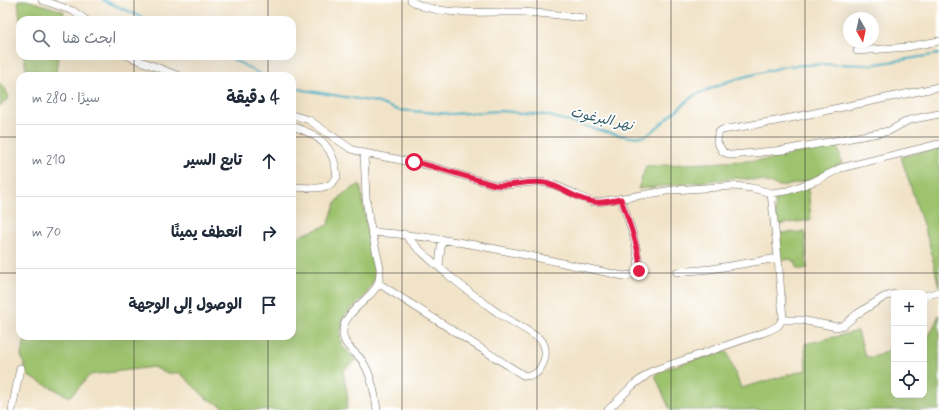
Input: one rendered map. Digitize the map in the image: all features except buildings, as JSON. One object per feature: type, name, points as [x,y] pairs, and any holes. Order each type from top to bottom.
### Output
[{"type":"street","points":[[42,0],[73,11],[80,16]]},
{"type":"street","points":[[411,0],[419,6],[437,10],[483,13],[521,12],[565,15],[583,18]]},
{"type":"street","points":[[857,51],[907,47],[939,40]]},
{"type":"street","points":[[138,60],[169,72]]},
{"type":"street","points":[[939,87],[776,121],[722,130],[718,133],[717,142],[723,152],[732,155],[784,150],[889,131],[909,120],[939,114]]},
{"type":"street","points":[[296,116],[309,120],[351,149],[364,153],[427,165],[495,185],[506,186],[542,183],[558,187],[592,202],[608,202],[673,190],[734,186],[752,188],[771,193],[787,192],[841,168],[939,144]]},
{"type":"street","points":[[296,128],[313,134],[330,150],[335,162],[336,177],[331,183],[318,188],[296,186]]},
{"type":"street","points":[[364,153],[366,197],[380,268],[376,287],[345,321],[343,332],[347,346],[361,359],[370,378],[378,410]]},
{"type":"street","points":[[612,409],[632,386],[652,371],[768,331],[778,326],[782,320],[778,258],[771,193]]},
{"type":"street","points":[[372,232],[442,239],[548,259],[624,276],[632,275],[639,271],[638,260],[633,234],[621,199]]},
{"type":"street","points":[[378,283],[523,375],[530,376],[539,371],[542,366],[545,347],[541,340],[498,313],[423,254],[404,234]]},
{"type":"street","points":[[439,266],[442,239]]},
{"type":"street","points":[[677,272],[711,269],[778,258]]},
{"type":"street","points":[[927,295],[939,292]]},
{"type":"street","points":[[782,320],[801,320],[837,327],[844,325],[874,303],[891,295]]},
{"type":"street","points":[[12,410],[20,368]]},
{"type":"green space","points":[[18,0],[26,0],[64,11],[63,16],[20,16]]},
{"type":"green space","points":[[25,60],[58,60],[56,72],[44,72],[26,69]]},
{"type":"green space","points":[[0,83],[5,88],[9,98],[0,106]]},
{"type":"green space","points":[[837,144],[842,163],[809,180],[786,186],[779,186],[763,181],[735,178],[638,189],[646,166],[766,160]]},
{"type":"green space","points":[[939,148],[939,287],[929,243],[901,157]]},
{"type":"green space","points":[[360,184],[371,252],[376,270],[375,279],[365,296],[343,317],[340,339],[343,347],[356,359],[343,371],[348,399],[346,410],[228,410],[207,399],[180,373],[166,373],[153,367],[90,375],[70,397],[28,376],[21,355],[25,340],[296,340],[296,237],[328,225],[335,204],[343,194]]},
{"type":"green space","points":[[808,187],[811,220],[776,225],[775,197],[784,196],[787,193]]},
{"type":"green space","points":[[805,232],[807,269],[797,269],[796,262],[789,259],[780,261],[777,233]]},
{"type":"green space","points":[[939,315],[939,410],[670,410],[655,375],[667,368],[727,352],[741,388],[806,370],[805,344],[858,331],[865,356],[876,356],[891,349],[891,398],[927,398],[928,338]]},
{"type":"waterway","name":"نهر البرغوت","points":[[103,0],[139,16]]},
{"type":"waterway","name":"نهر البرغوت","points":[[296,88],[376,102],[398,110],[451,114],[501,111],[546,115],[629,137],[646,136],[693,96],[729,81],[786,66],[828,64],[870,65],[939,54]]},
{"type":"waterway","name":"نهر البرغوت","points":[[234,60],[257,72]]},
{"type":"route","points":[[414,162],[495,185],[506,186],[537,182],[558,187],[592,202],[608,202],[621,199],[633,234],[638,255],[639,271]]}]
